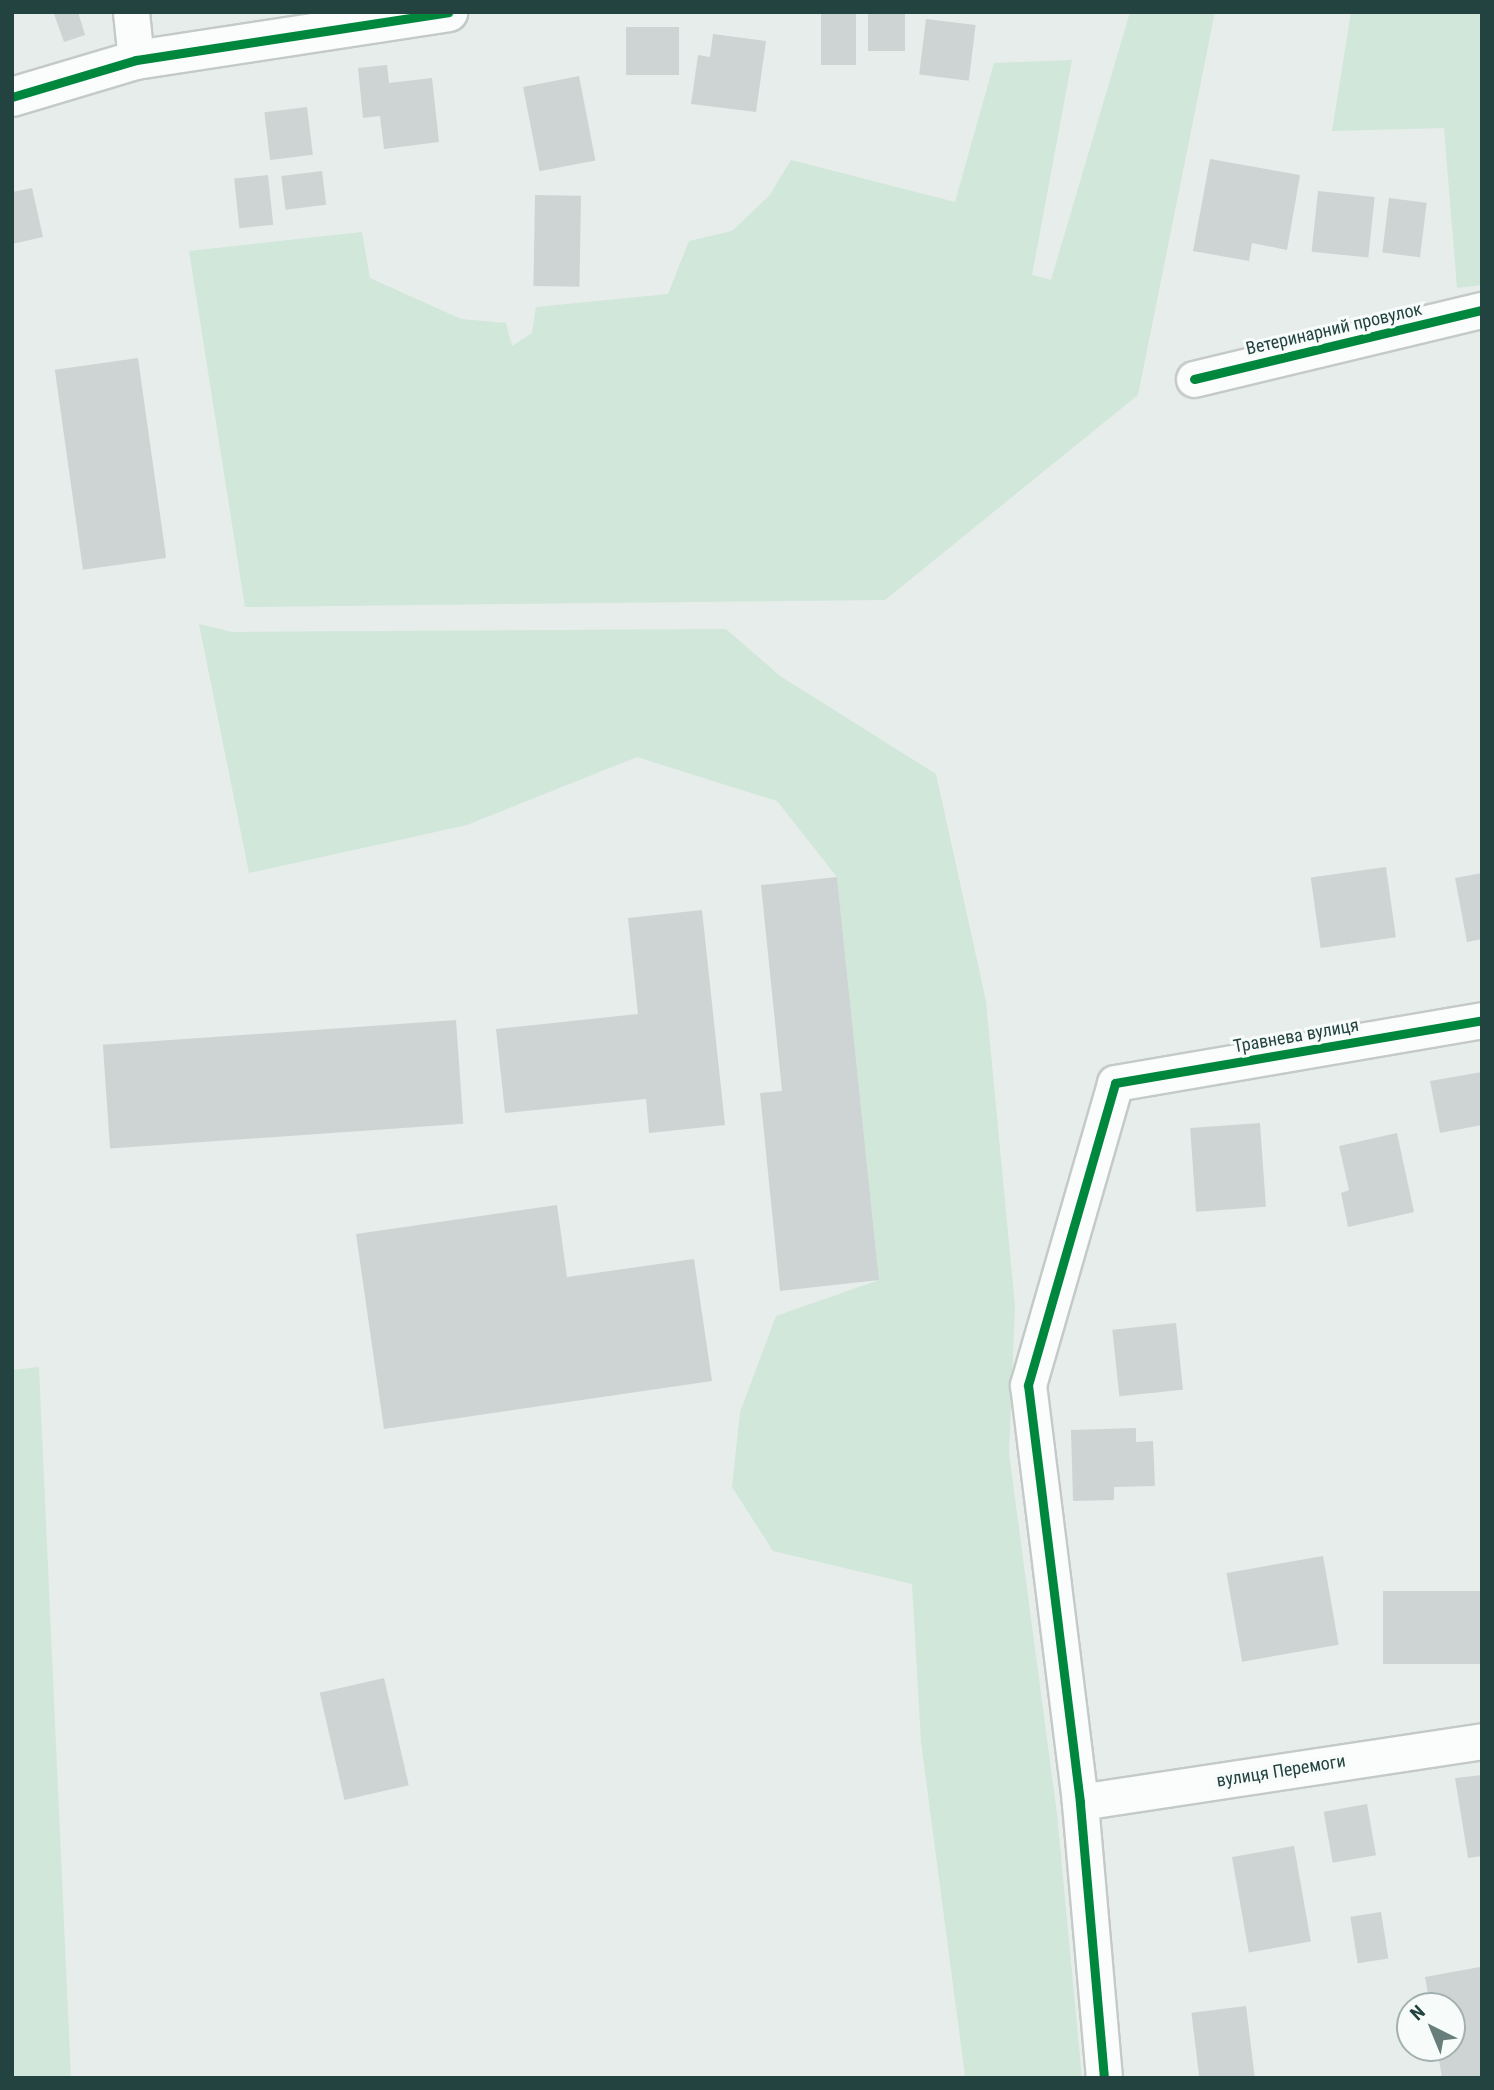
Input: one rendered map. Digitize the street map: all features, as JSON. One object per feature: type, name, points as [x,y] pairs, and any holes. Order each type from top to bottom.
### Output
[{"type":"street","points":[[131,12],[136,60]]},
{"type":"street","points":[[12,97],[136,60],[448,12]]},
{"type":"street","name":"Ветеринарний провулок","points":[[1195,379],[1482,310]]},
{"type":"street","name":"Травнева вулиця","points":[[1080,1802],[1028,1385],[1115,1083],[1482,1020]]},
{"type":"street","name":"вулиця Перемоги","points":[[1080,1802],[1482,1741]]},
{"type":"street","points":[[1080,1802],[1104,2078]]},
{"type":"green space","points":[[1130,12],[1215,12],[1138,395],[885,600],[245,607],[189,251],[362,232],[370,278],[461,319],[506,323],[512,346],[532,333],[536,307],[668,294],[689,241],[732,231],[769,196],[791,160],[955,202],[994,63],[1072,60],[1032,275],[1051,280]]},
{"type":"green space","points":[[1351,12],[1482,12],[1482,285],[1457,288],[1444,128],[1332,131]]},
{"type":"green space","points":[[199,624],[232,632],[726,629],[780,676],[936,774],[986,1001],[1015,1306],[1009,1453],[1057,1814],[1082,2078],[958,2078],[965,2076],[921,1742],[912,1584],[773,1551],[732,1487],[740,1412],[776,1316],[879,1280],[837,877],[777,801],[637,757],[467,825],[249,873]]},
{"type":"green space","points":[[39,1367],[71,2078],[12,2078],[12,1370]]},
{"type":"building","points":[[78,12],[85,35],[64,42],[54,14]]},
{"type":"building","points":[[821,12],[856,12],[856,65],[821,65]]},
{"type":"building","points":[[868,12],[905,12],[905,51],[868,51]]},
{"type":"building","points":[[926,19],[976,25],[969,81],[919,75]]},
{"type":"building","points":[[626,27],[679,27],[679,75],[626,75]]},
{"type":"building","points":[[713,34],[766,41],[756,112],[691,104],[698,55],[710,57]]},
{"type":"building","points":[[387,65],[389,83],[432,78],[439,142],[384,149],[380,116],[363,118],[358,68]]},
{"type":"building","points":[[579,76],[595,160],[539,171],[523,87]]},
{"type":"building","points":[[307,107],[313,155],[270,160],[264,112]]},
{"type":"building","points":[[1210,159],[1300,175],[1287,250],[1252,243],[1249,261],[1193,251]]},
{"type":"building","points":[[322,171],[326,205],[285,210],[281,176]]},
{"type":"building","points":[[268,175],[273,225],[239,228],[234,179]]},
{"type":"building","points":[[32,188],[43,237],[12,244],[12,192]]},
{"type":"building","points":[[1318,191],[1375,197],[1368,258],[1312,252]]},
{"type":"building","points":[[535,195],[581,196],[579,287],[533,286]]},
{"type":"building","points":[[1389,198],[1427,203],[1420,257],[1382,253]]},
{"type":"building","points":[[138,358],[166,558],[83,570],[55,370]]},
{"type":"building","points":[[1386,867],[1396,937],[1321,948],[1311,878]]},
{"type":"building","points":[[1482,873],[1482,939],[1467,942],[1455,878]]},
{"type":"building","points":[[837,877],[879,1280],[780,1291],[760,1093],[782,1091],[761,885]]},
{"type":"building","points":[[702,910],[725,1125],[649,1133],[646,1099],[505,1113],[496,1029],[638,1014],[628,918]]},
{"type":"building","points":[[456,1020],[463,1124],[110,1148],[103,1045]]},
{"type":"building","points":[[1482,1072],[1482,1125],[1440,1133],[1430,1081]]},
{"type":"building","points":[[1260,1123],[1266,1207],[1196,1212],[1190,1128]]},
{"type":"building","points":[[1397,1133],[1414,1212],[1348,1227],[1341,1193],[1349,1190],[1339,1146]]},
{"type":"building","points":[[557,1205],[567,1277],[694,1259],[712,1381],[384,1429],[356,1234]]},
{"type":"building","points":[[1176,1323],[1183,1390],[1119,1396],[1112,1330]]},
{"type":"building","points":[[1136,1428],[1136,1442],[1153,1441],[1155,1486],[1114,1487],[1114,1500],[1073,1501],[1071,1430]]},
{"type":"building","points":[[1323,1556],[1339,1645],[1242,1662],[1226,1573]]},
{"type":"building","points":[[1383,1591],[1482,1591],[1482,1664],[1383,1664]]},
{"type":"building","points":[[384,1678],[409,1785],[344,1800],[320,1693]]},
{"type":"building","points":[[1482,1775],[1482,1856],[1468,1858],[1455,1778]]},
{"type":"building","points":[[1367,1804],[1376,1855],[1333,1863],[1324,1812]]},
{"type":"building","points":[[1294,1846],[1311,1942],[1249,1952],[1232,1857]]},
{"type":"building","points":[[1381,1912],[1388,1958],[1358,1963],[1350,1917]]},
{"type":"building","points":[[1480,1967],[1482,2078],[1442,2078],[1439,2062],[1466,2062],[1466,1992],[1428,1992],[1425,1977]]},
{"type":"building","points":[[1246,2006],[1255,2078],[1199,2078],[1191,2013]]},
{"type":"cycle path","points":[[12,97],[136,60],[448,12]]},
{"type":"cycle path","points":[[1194,379],[1482,310]]},
{"type":"cycle path","points":[[1104,2078],[1080,1802],[1028,1385],[1115,1083],[1482,1020]]}]
